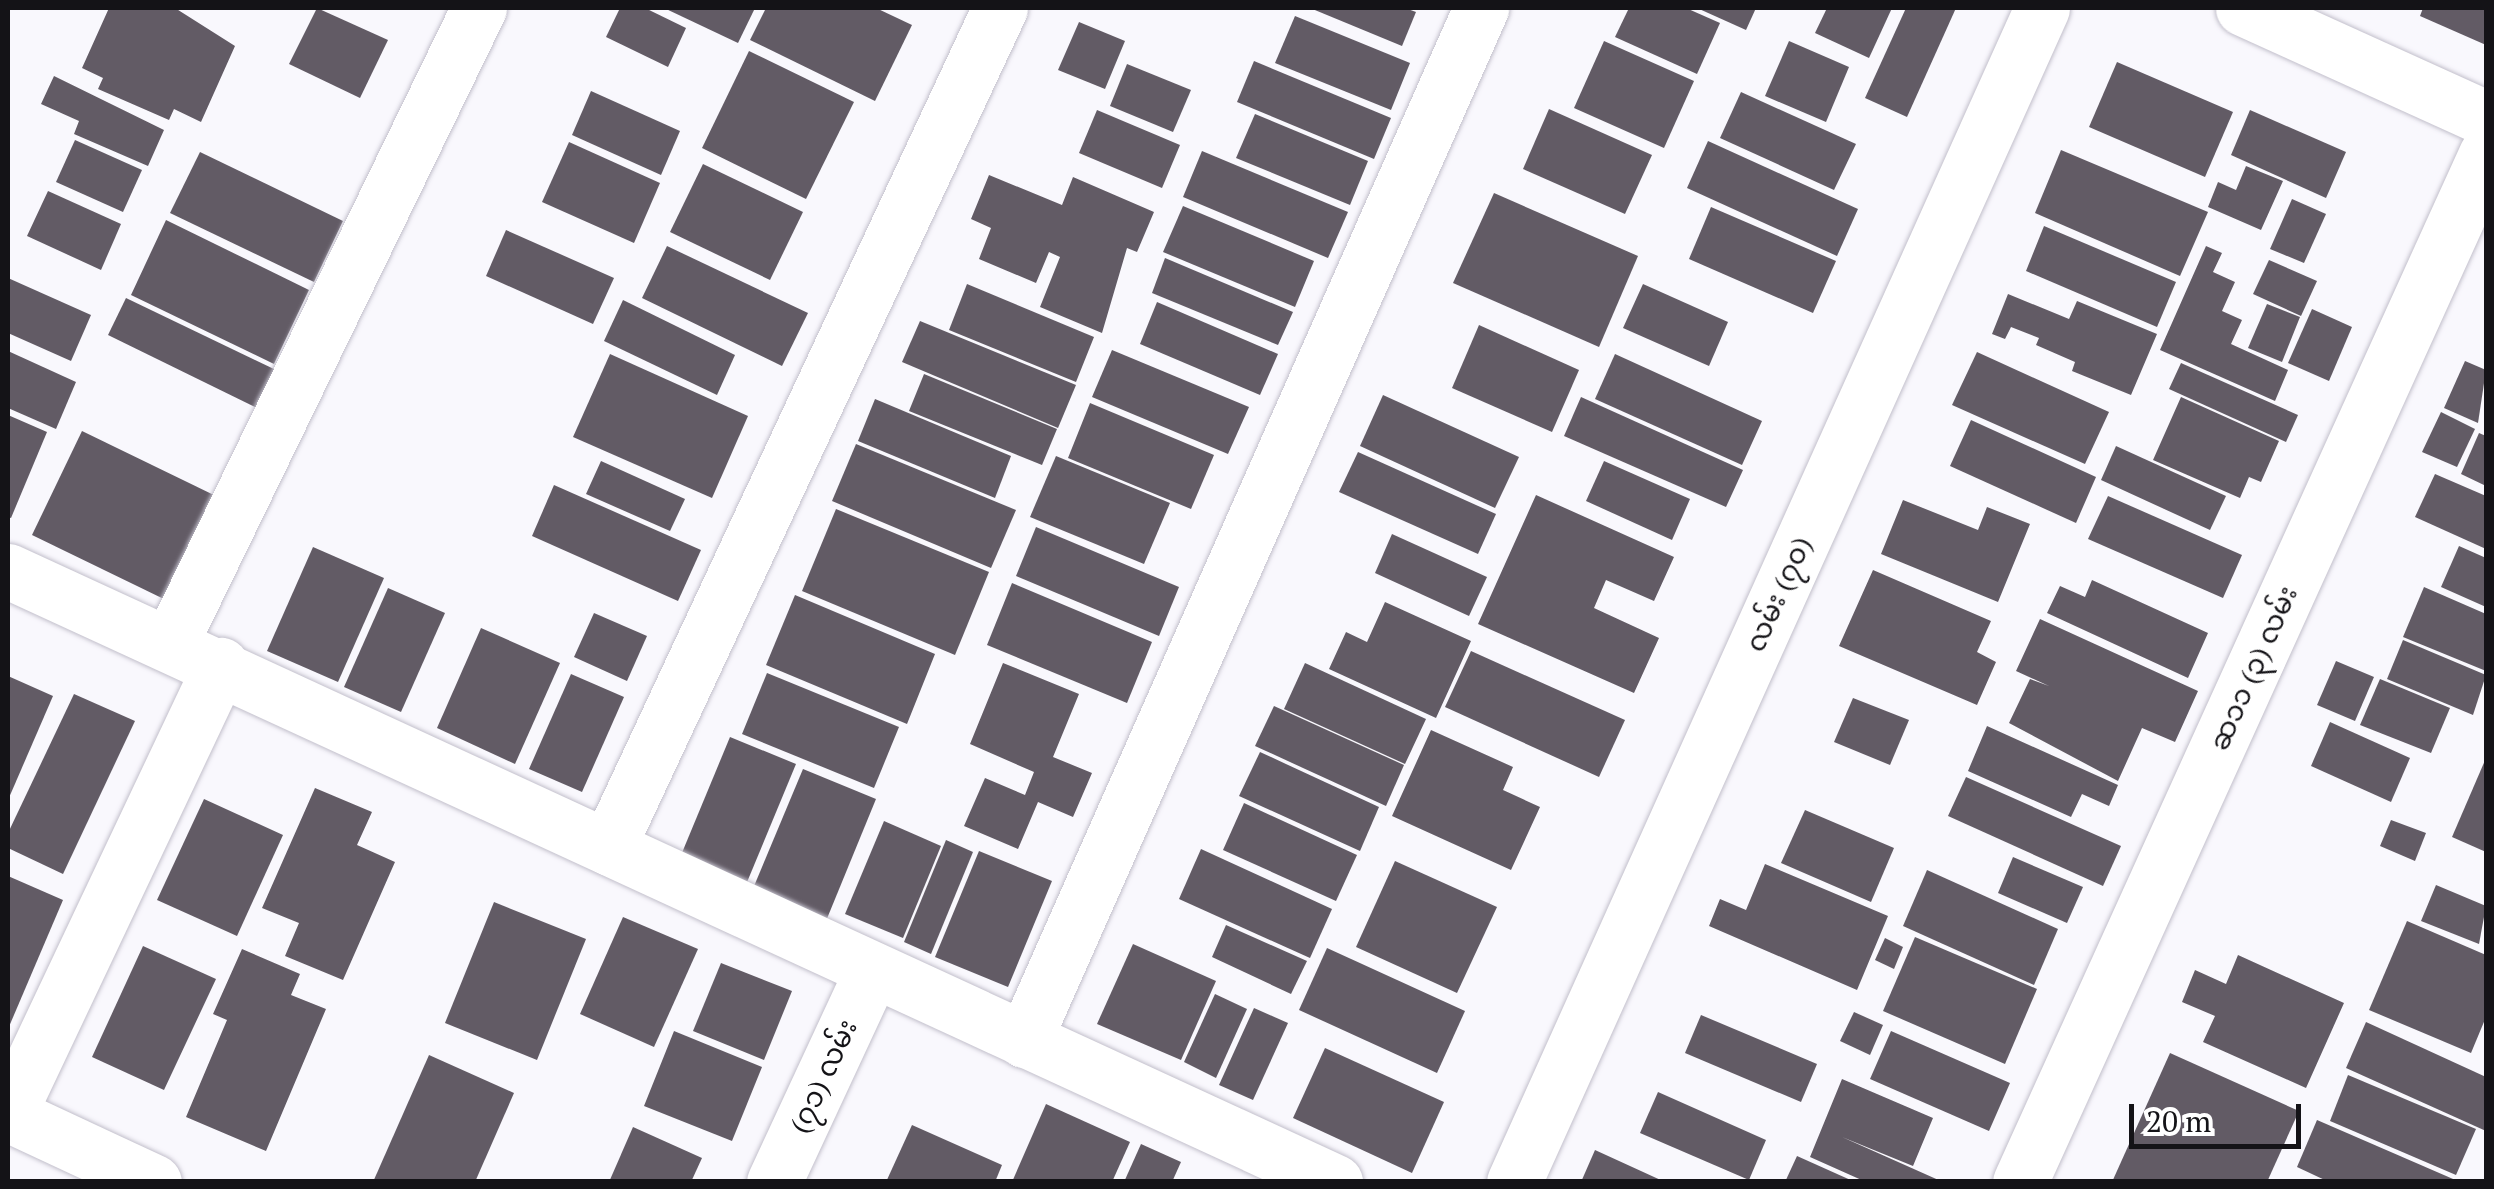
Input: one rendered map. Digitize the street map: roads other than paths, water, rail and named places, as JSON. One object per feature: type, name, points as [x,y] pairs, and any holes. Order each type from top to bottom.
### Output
[{"type":"street","points":[[170,644],[480,8]]},
{"type":"street","points":[[608,848],[1000,8]]},
{"type":"street","points":[[1024,1040],[1481,8]]},
{"type":"street","name":"လမ်း (၇၀)","points":[[1514,1182],[2042,8]]},
{"type":"street","points":[[2243,8],[2486,118]]},
{"type":"street","name":"ဆ၁၁ (၃) လမ်း","points":[[2020,1182],[2486,154]]},
{"type":"street","points":[[8,571],[1335,1182]]},
{"type":"street","points":[[154,1182],[8,1115],[221,666]]},
{"type":"street","name":"(၇၁) လမ်း","points":[[774,1182],[872,971]]}]
